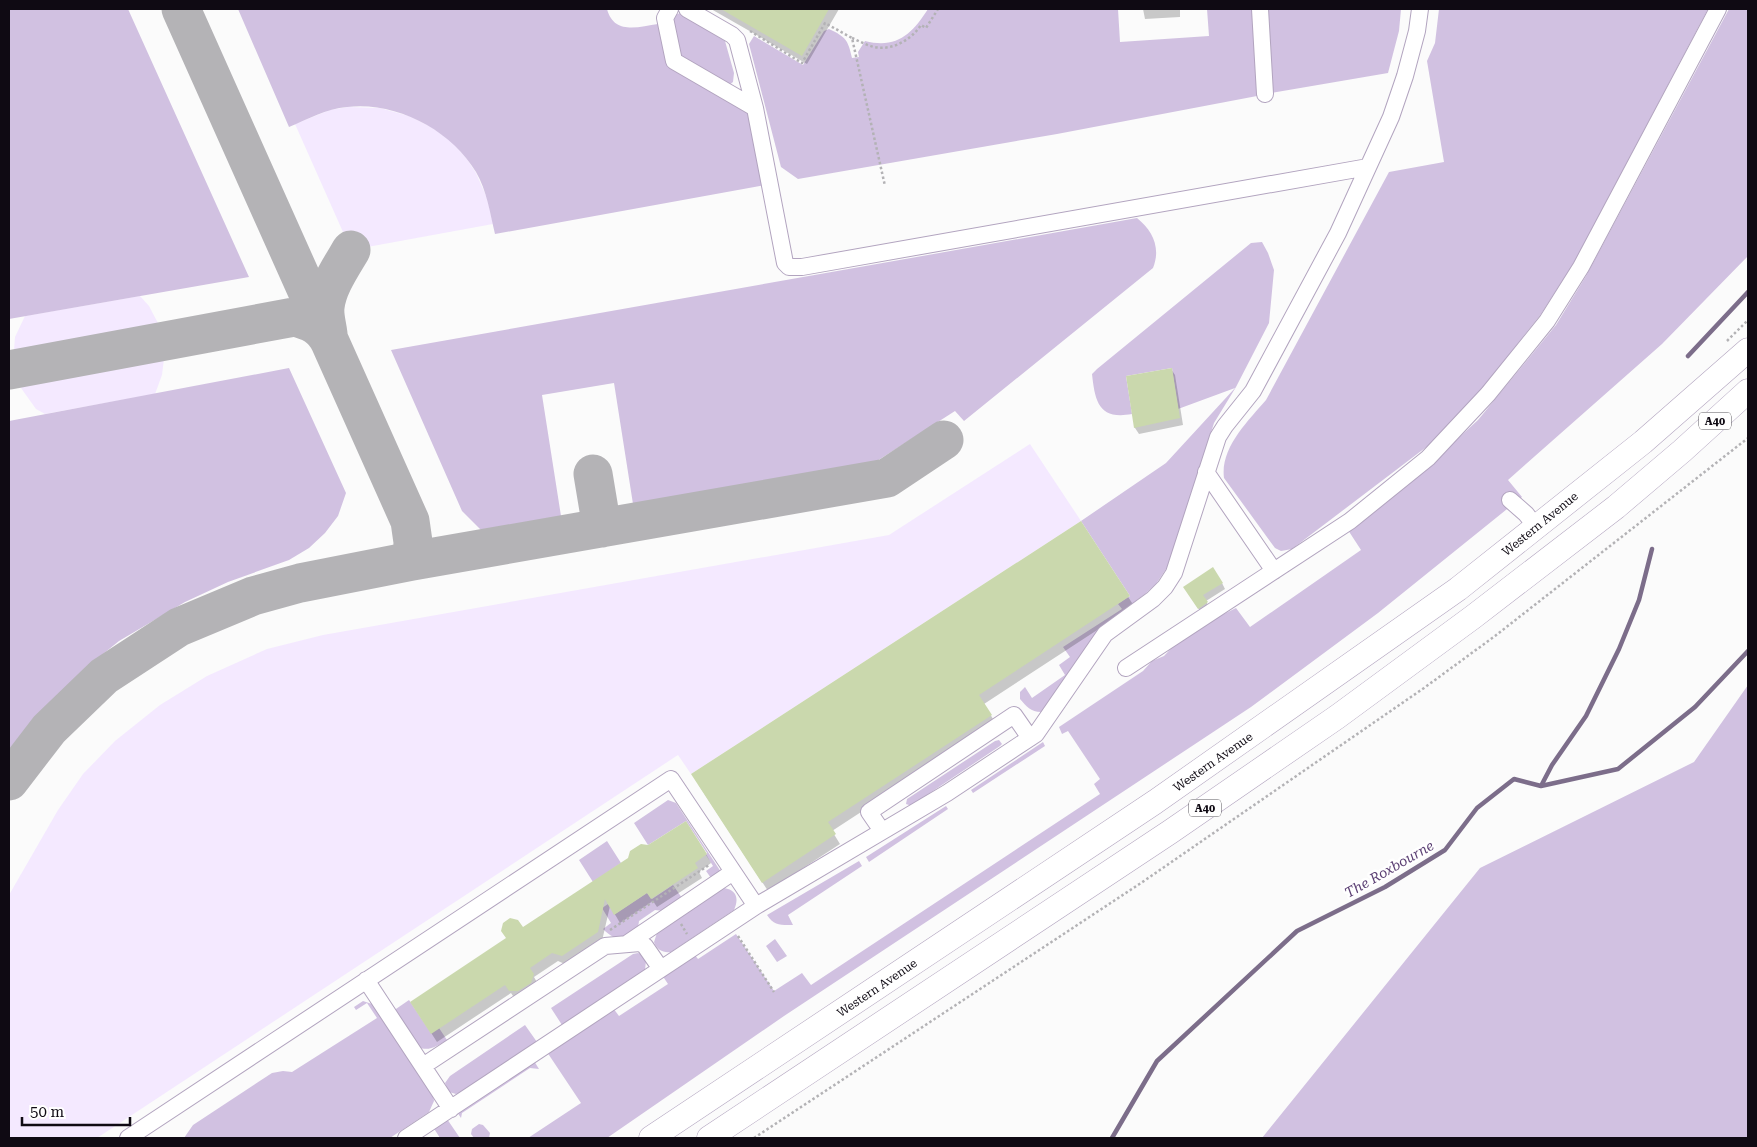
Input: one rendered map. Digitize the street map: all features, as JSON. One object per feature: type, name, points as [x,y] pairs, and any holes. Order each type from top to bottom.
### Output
[{"type":"highway","points":[[1709,385],[1748,342]]},
{"type":"highway","name":"Western Avenue","points":[[651,1138],[1156,802],[1458,588],[1643,442],[1748,350]]},
{"type":"highway","name":"A40","points":[[709,1138],[1153,843],[1337,717],[1473,617],[1616,506],[1682,451],[1748,391]]},
{"type":"highway","points":[[1682,451],[1748,402]]},
{"type":"street","points":[[670,9],[665,18],[674,61],[755,108]]},
{"type":"street","points":[[688,9],[732,35],[737,40],[755,108],[785,263],[789,267],[796,268],[1368,167]]},
{"type":"street","points":[[1260,9],[1265,94]]},
{"type":"street","points":[[406,1138],[756,906],[947,793],[1036,734],[1105,634],[1153,599],[1174,573],[1218,437],[1253,391],[1338,233],[1391,117],[1405,76],[1417,31],[1420,9]]},
{"type":"street","points":[[1126,668],[1350,521],[1428,458],[1488,394],[1547,321],[1582,268],[1718,9]]},
{"type":"street","points":[[1206,472],[1274,570]]},
{"type":"street","points":[[1510,500],[1526,514],[1536,527]]},
{"type":"street","points":[[882,831],[869,812],[1014,715],[1030,738]]},
{"type":"street","points":[[128,1138],[670,779],[756,906]]},
{"type":"street","points":[[628,943],[733,872]]},
{"type":"street","points":[[423,1066],[605,946],[640,943],[645,946],[662,969]]},
{"type":"street","points":[[366,980],[451,1109]]},
{"type":"path","points":[[748,30],[802,62],[825,23],[852,38],[874,47],[886,48],[899,44],[913,35],[921,25],[926,28],[938,9]]},
{"type":"path","points":[[852,38],[885,186]]},
{"type":"path","points":[[1723,345],[1748,320]]},
{"type":"path","points":[[754,1138],[1141,884],[1424,688],[1503,630],[1748,438]]},
{"type":"path","points":[[606,932],[709,865]]},
{"type":"path","points":[[673,912],[696,947]]},
{"type":"path","points":[[735,932],[774,992]]},
{"type":"shaded area","points":[[9,9],[128,9],[249,277],[9,319]]},
{"type":"shaded area","points":[[238,9],[607,9],[610,17],[621,26],[635,27],[658,24],[672,68],[747,111],[765,185],[495,234],[486,194],[476,172],[452,143],[437,131],[421,122],[403,114],[366,106],[339,108],[324,112],[289,127]]},
{"type":"shaded area","points":[[928,9],[1118,9],[1120,42],[1209,36],[1207,9],[1254,9],[1260,86],[1257,96],[1057,134],[798,179],[781,167],[749,44],[754,36],[803,65],[824,31],[829,29],[839,34],[845,40],[852,58],[859,57],[858,52],[865,41],[886,43],[895,41],[916,26]]},
{"type":"shaded area","points":[[1265,9],[1401,9],[1399,31],[1388,73],[1271,93]]},
{"type":"shaded area","points":[[1439,9],[1708,9],[1575,261],[1541,314],[1482,389],[1429,445],[1292,549],[1281,551],[1275,548],[1224,478],[1226,456],[1244,426],[1266,400],[1389,172],[1444,162],[1427,61],[1435,43]]},
{"type":"shaded area","points":[[1729,9],[1748,9],[1748,256],[1662,344],[1508,480],[1522,497],[1378,613],[1251,707],[784,1016],[607,1138],[528,1138],[581,1103],[547,1052],[613,1008],[619,1016],[668,984],[662,975],[694,954],[698,959],[736,934],[774,991],[802,973],[811,985],[1100,794],[1094,784],[1100,779],[1068,731],[1062,734],[1059,727],[1143,671],[1152,661],[1164,656],[1178,641],[1208,622],[1236,608],[1250,627],[1361,550],[1348,530],[1441,454],[1478,420],[1556,325],[1586,276]]},
{"type":"shaded area","points":[[680,13],[725,41],[734,73],[733,82],[729,85],[681,57],[672,21],[673,16]]},
{"type":"shaded area","points":[[348,107],[380,108],[409,116],[431,127],[452,142],[476,173],[487,198],[493,224],[351,250],[295,124],[330,110]]},
{"type":"shaded area","points":[[1137,218],[1147,228],[1154,240],[1156,254],[1153,268],[964,421],[955,411],[877,461],[633,504],[614,383],[542,395],[561,516],[481,530],[462,511],[391,350]]},
{"type":"shaded area","points":[[1262,242],[1274,270],[1269,323],[1236,387],[1214,423],[1170,563],[1156,584],[1100,628],[1044,710],[1037,712],[1032,710],[1020,699],[1020,692],[1025,687],[1032,698],[1065,675],[1059,665],[1070,657],[1063,647],[1122,609],[1118,604],[1130,596],[1081,521],[1166,463],[1235,388],[1178,409],[1172,368],[1126,376],[1132,414],[1121,415],[1112,414],[1101,407],[1097,401],[1092,374],[1251,243]]},
{"type":"shaded area","points":[[140,296],[149,306],[160,327],[165,350],[162,375],[155,394],[45,414],[36,409],[21,388],[13,363],[15,337],[25,316]]},
{"type":"shaded area","points":[[289,368],[346,493],[338,516],[325,533],[309,548],[289,560],[228,582],[185,602],[119,641],[81,672],[37,716],[9,750],[9,421]]},
{"type":"shaded area","points":[[1030,444],[1081,521],[691,774],[678,755],[97,1138],[9,1138],[9,895],[58,810],[83,774],[115,741],[160,705],[207,676],[267,649],[323,635],[889,535]]},
{"type":"shaded area","points":[[1748,685],[1748,1138],[1262,1138],[1480,868],[1694,762]]},
{"type":"shaded area","points":[[999,740],[1002,744],[1000,746],[912,805],[906,804],[907,799]]},
{"type":"shaded area","points":[[1043,742],[1045,746],[973,793],[971,790]]},
{"type":"shaded area","points":[[668,800],[676,803],[721,872],[711,878],[706,871],[713,866],[706,855],[707,853],[686,821],[648,845],[634,823]]},
{"type":"shaded area","points":[[946,806],[948,809],[869,862],[866,857]]},
{"type":"shaded area","points":[[607,841],[621,863],[593,882],[579,860]]},
{"type":"shaded area","points":[[859,861],[862,866],[788,915],[793,925],[775,923],[767,915]]},
{"type":"shaded area","points":[[673,885],[682,898],[663,911],[655,910],[639,921],[638,928],[620,938],[608,934],[603,929],[611,923],[602,908],[608,904],[615,914],[647,893],[652,899]]},
{"type":"shaded area","points":[[724,888],[732,891],[736,896],[734,910],[671,952],[665,952],[657,947],[654,942],[657,933]]},
{"type":"shaded area","points":[[775,939],[787,956],[777,962],[766,946]]},
{"type":"shaded area","points":[[638,953],[646,961],[645,970],[562,1025],[551,1008],[633,954]]},
{"type":"shaded area","points":[[409,1000],[431,1033],[439,1028],[447,1040],[429,1049],[418,1047],[393,1011]]},
{"type":"shaded area","points":[[363,1001],[372,1004],[433,1095],[434,1101],[429,1112],[390,1138],[184,1138],[193,1125],[272,1073],[292,1072],[377,1018],[367,1003],[356,1010],[354,1007]]},
{"type":"shaded area","points":[[525,1025],[537,1042],[462,1092],[456,1094],[449,1092],[445,1083],[450,1076]]},
{"type":"shaded area","points":[[534,1061],[539,1069],[530,1068],[462,1113],[461,1118],[457,1112]]},
{"type":"shaded area","points":[[447,1119],[460,1138],[440,1138],[433,1127]]},
{"type":"shaded area","points":[[479,1124],[483,1125],[490,1133],[489,1138],[474,1138],[471,1134],[472,1129]]},
{"type":"building","points":[[721,9],[829,9],[802,56]]},
{"type":"building","points":[[1172,368],[1180,418],[1134,428],[1126,376]]},
{"type":"building","points":[[1081,521],[1130,596],[979,695],[992,715],[828,822],[836,834],[762,883],[691,774]]},
{"type":"building","points":[[1213,567],[1223,583],[1203,595],[1208,602],[1198,609],[1183,587]]},
{"type":"building","points":[[686,821],[707,854],[695,863],[698,868],[651,899],[647,893],[614,915],[605,899],[598,932],[562,956],[552,953],[530,968],[534,974],[531,983],[518,991],[509,991],[505,985],[431,1034],[410,1002],[506,938],[501,931],[503,923],[510,918],[518,920],[523,927],[628,858],[630,851],[641,844],[648,845]]},
{"type":"waterway","name":"The Roxbourne","points":[[1688,356],[1748,292]]},
{"type":"waterway","name":"The Roxbourne","points":[[1112,1138],[1157,1061],[1297,931],[1385,887],[1445,850],[1477,808],[1514,779],[1541,786],[1552,765],[1586,716],[1619,649],[1639,600],[1652,549]]},
{"type":"waterway","points":[[1541,786],[1618,769],[1695,707],[1748,651]]},
{"type":"taxiway","points":[[181,9],[410,521],[413,542],[412,561]]},
{"type":"taxiway","points":[[328,334],[325,314],[328,292],[351,250]]},
{"type":"taxiway","points":[[9,370],[294,317],[306,320],[320,328],[330,342]]},
{"type":"taxiway","points":[[9,781],[49,729],[104,676],[179,627],[253,596],[300,583],[412,561],[887,478],[944,440]]},
{"type":"taxiway","points":[[593,474],[602,528]]}]
